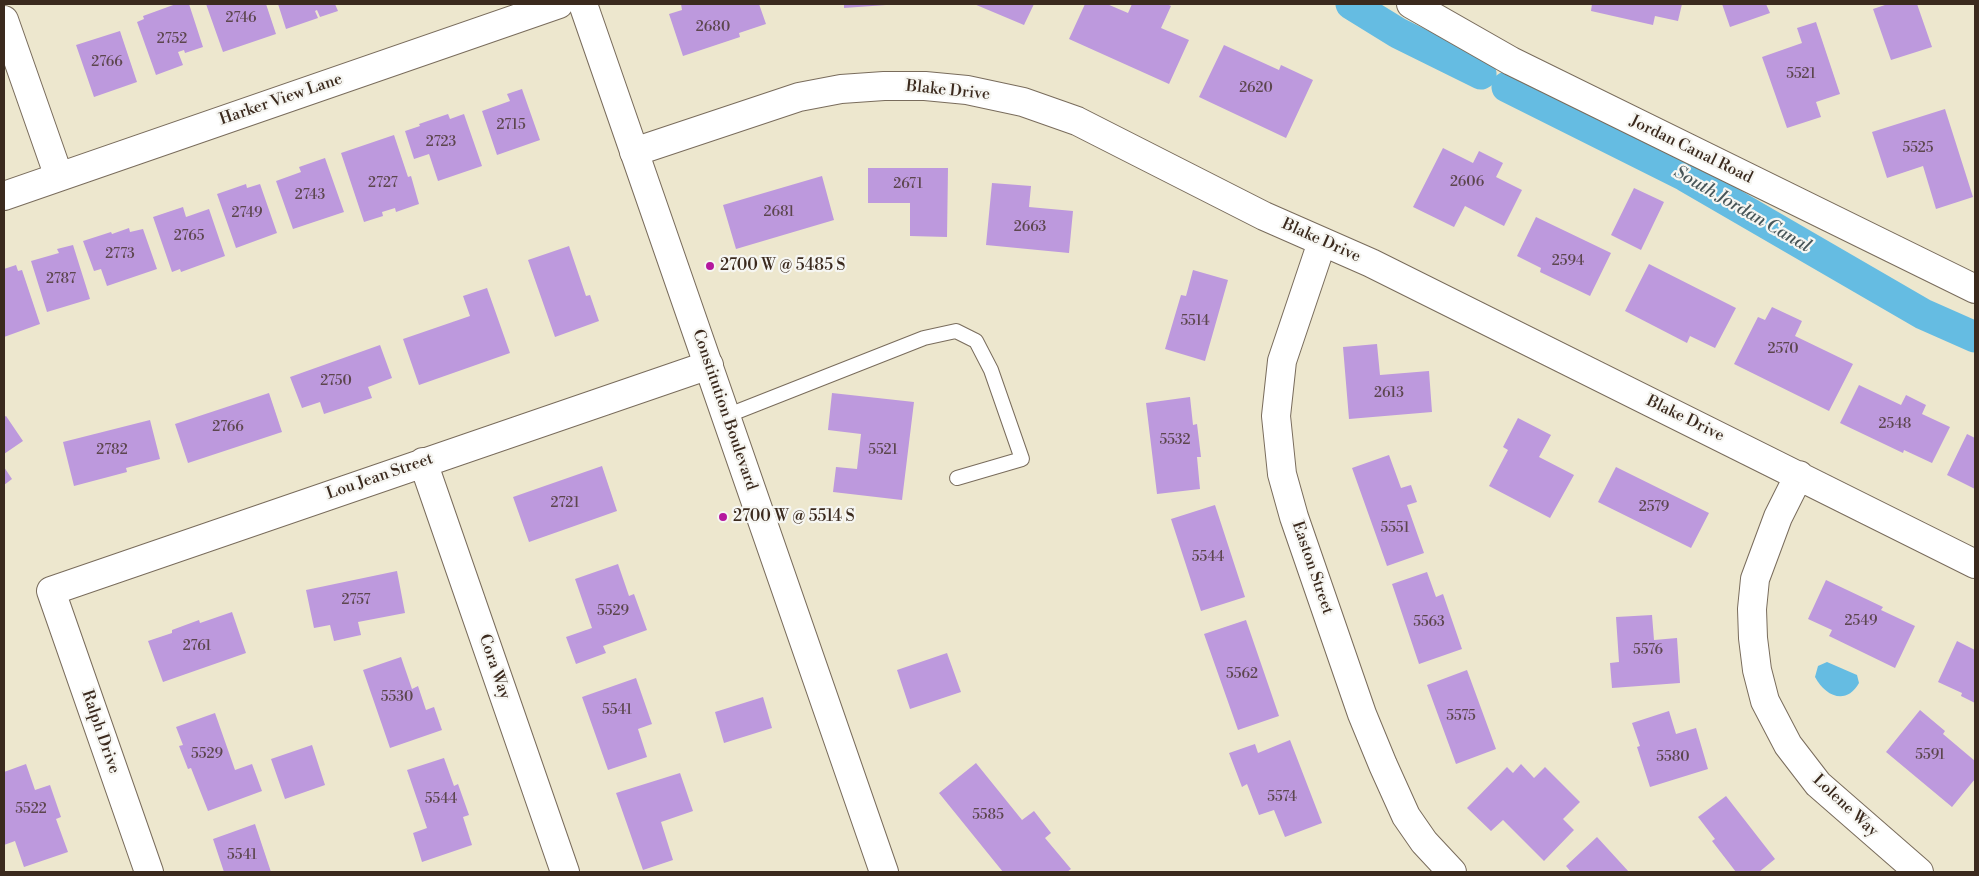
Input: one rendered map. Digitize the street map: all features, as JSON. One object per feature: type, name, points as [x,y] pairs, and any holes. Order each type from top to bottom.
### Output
[{"type":"street","name":"Harker View Lane","points":[[4,196],[559,4]]},
{"type":"street","name":"Constitution Boulevard","points":[[583,4],[884,872]]},
{"type":"street","name":"Jordan Canal Road","points":[[1411,4],[1510,61],[1975,289]]},
{"type":"street","points":[[4,20],[59,177]]},
{"type":"street","name":"Blake Drive","points":[[634,152],[800,97],[833,91],[884,86],[925,86],[967,90],[1023,102],[1076,121],[1264,216],[1371,263],[1975,564]]},
{"type":"street","name":"Easton Street","points":[[1322,242],[1282,362],[1276,416],[1282,474],[1294,517],[1362,714],[1383,765],[1406,816],[1424,842],[1452,872]]},
{"type":"street","name":"Lou Jean Street","points":[[51,591],[709,365]]},
{"type":"street","name":"Cora Way","points":[[423,462],[564,872]]},
{"type":"street","name":"Lolene Way","points":[[1799,475],[1778,517],[1755,579],[1752,609],[1753,638],[1757,670],[1765,701],[1788,745],[1818,784],[1919,872]]},
{"type":"street","name":"Ralph Drive","points":[[51,591],[149,872]]},
{"type":"lane","points":[[726,416],[924,338],[956,331],[976,341],[991,370],[1022,459],[957,478]]},
{"type":"water","points":[[1827,662],[1857,675],[1859,683],[1854,690],[1842,696],[1836,696],[1819,684],[1815,677],[1818,666]]},
{"type":"building","points":[[176,4],[189,4],[203,47],[185,53],[184,50],[178,52],[183,65],[156,75],[137,22],[144,19],[143,16]]},
{"type":"building","points":[[206,4],[266,4],[276,34],[223,52]]},
{"type":"building","points":[[278,4],[335,4],[338,11],[320,17],[317,10],[315,11],[318,18],[286,29]]},
{"type":"building","points":[[681,4],[759,4],[766,24],[739,33],[740,37],[683,56],[669,14],[682,10]]},
{"type":"building","points":[[844,4],[886,4],[886,5],[844,8]]},
{"type":"building","points":[[974,4],[1034,4],[1024,25]]},
{"type":"building","points":[[1085,4],[1107,4],[1128,13],[1132,4],[1167,4],[1171,6],[1161,28],[1189,40],[1169,84],[1069,39]]},
{"type":"building","points":[[1592,4],[1682,4],[1678,21],[1655,16],[1653,25],[1591,11]]},
{"type":"building","points":[[1722,4],[1766,4],[1770,13],[1730,27]]},
{"type":"building","points":[[1888,4],[1917,4],[1932,47],[1891,60],[1873,9]]},
{"type":"building","points":[[1816,22],[1840,94],[1816,102],[1821,117],[1787,128],[1762,57],[1802,43],[1797,28]]},
{"type":"building","points":[[120,31],[137,82],[94,97],[76,45]]},
{"type":"building","points":[[1224,45],[1279,70],[1281,65],[1313,80],[1286,138],[1199,97]]},
{"type":"building","points":[[522,89],[540,140],[497,155],[482,111],[510,101],[507,94]]},
{"type":"building","points":[[1945,109],[1973,197],[1936,209],[1923,166],[1887,178],[1872,132]]},
{"type":"building","points":[[448,114],[450,119],[464,114],[482,166],[438,181],[429,154],[414,159],[405,131]]},
{"type":"building","points":[[394,135],[408,177],[411,176],[419,204],[396,212],[395,208],[382,212],[383,216],[364,222],[341,153]]},
{"type":"building","points":[[1443,148],[1473,163],[1479,151],[1503,163],[1496,177],[1522,190],[1504,226],[1465,206],[1454,227],[1413,207]]},
{"type":"building","points":[[325,158],[344,212],[293,229],[276,181],[301,172],[299,167]]},
{"type":"building","points":[[868,168],[948,168],[947,237],[910,236],[910,203],[868,203]]},
{"type":"building","points":[[822,176],[834,220],[736,249],[723,205]]},
{"type":"building","points":[[992,183],[1031,186],[1029,207],[1073,211],[1069,253],[986,245]]},
{"type":"building","points":[[246,184],[247,188],[260,184],[277,233],[236,248],[217,194]]},
{"type":"building","points":[[1634,188],[1664,202],[1641,250],[1611,235]]},
{"type":"building","points":[[183,207],[186,217],[209,209],[225,256],[181,272],[180,269],[172,272],[153,217]]},
{"type":"building","points":[[1536,217],[1611,253],[1590,296],[1540,272],[1541,268],[1517,256]]},
{"type":"building","points":[[129,228],[130,232],[143,229],[157,269],[107,286],[101,269],[94,271],[83,241]]},
{"type":"building","points":[[73,245],[90,299],[47,312],[31,261],[59,253],[57,249]]},
{"type":"building","points":[[569,246],[586,296],[590,295],[599,321],[555,337],[528,260]]},
{"type":"building","points":[[1649,264],[1736,308],[1715,348],[1690,336],[1687,343],[1625,311]]},
{"type":"building","points":[[16,265],[18,271],[22,270],[40,324],[4,337],[4,269]]},
{"type":"building","points":[[1193,270],[1228,280],[1205,361],[1165,349],[1181,295],[1186,296]]},
{"type":"building","points":[[487,288],[510,353],[419,385],[403,339],[470,316],[463,296]]},
{"type":"building","points":[[1772,307],[1802,321],[1795,336],[1853,364],[1829,411],[1734,364],[1758,317],[1765,320]]},
{"type":"building","points":[[1377,344],[1380,375],[1429,371],[1432,412],[1349,419],[1343,347]]},
{"type":"building","points":[[380,345],[392,378],[368,387],[372,398],[324,414],[320,402],[302,408],[290,377]]},
{"type":"building","points":[[1859,385],[1901,405],[1906,395],[1926,405],[1922,414],[1950,427],[1932,463],[1904,450],[1903,453],[1840,423]]},
{"type":"building","points":[[269,393],[282,432],[188,463],[175,424]]},
{"type":"building","points":[[832,393],[914,402],[902,500],[833,492],[836,467],[857,469],[861,434],[828,430]]},
{"type":"building","points":[[1190,397],[1193,425],[1197,424],[1201,457],[1197,457],[1200,489],[1157,494],[1146,403]]},
{"type":"building","points":[[6,416],[23,441],[4,454],[4,417]]},
{"type":"building","points":[[1518,418],[1551,435],[1539,457],[1574,475],[1550,518],[1489,486],[1508,450],[1503,447]]},
{"type":"building","points":[[150,420],[160,459],[126,468],[127,472],[74,486],[63,442]]},
{"type":"building","points":[[1967,434],[1975,438],[1975,489],[1947,475]]},
{"type":"building","points":[[1389,455],[1401,488],[1411,485],[1417,502],[1407,505],[1424,553],[1387,566],[1352,468]]},
{"type":"building","points":[[602,466],[617,511],[529,542],[513,497]]},
{"type":"building","points":[[4,467],[12,479],[4,485]]},
{"type":"building","points":[[1616,467],[1709,513],[1691,548],[1598,502]]},
{"type":"building","points":[[1215,505],[1245,597],[1201,611],[1171,519]]},
{"type":"building","points":[[618,564],[629,596],[634,594],[647,630],[603,646],[606,653],[576,664],[566,637],[592,628],[575,579]]},
{"type":"building","points":[[397,571],[405,613],[358,622],[361,635],[334,641],[330,625],[314,628],[306,590]]},
{"type":"building","points":[[1427,572],[1436,597],[1443,594],[1462,649],[1419,664],[1392,584]]},
{"type":"building","points":[[1826,580],[1883,607],[1881,610],[1915,626],[1895,668],[1829,636],[1832,630],[1808,619]]},
{"type":"building","points":[[232,612],[246,653],[163,682],[148,641],[172,633],[172,630],[199,620],[200,623]]},
{"type":"building","points":[[1652,615],[1654,640],[1677,638],[1680,683],[1612,688],[1610,663],[1619,662],[1616,617]]},
{"type":"building","points":[[1246,620],[1279,716],[1238,730],[1204,634]]},
{"type":"building","points":[[1957,641],[1975,650],[1975,703],[1961,696],[1962,693],[1938,682]]},
{"type":"building","points":[[947,653],[961,692],[910,709],[897,670]]},
{"type":"building","points":[[401,657],[412,689],[418,686],[426,710],[434,707],[442,730],[390,748],[363,670]]},
{"type":"building","points":[[1467,670],[1496,749],[1456,764],[1427,685]]},
{"type":"building","points":[[636,678],[652,724],[638,729],[647,757],[608,770],[582,697]]},
{"type":"building","points":[[763,697],[772,728],[724,743],[715,712]]},
{"type":"building","points":[[1920,710],[1945,731],[1943,734],[1975,761],[1975,779],[1952,807],[1886,752]]},
{"type":"building","points":[[1669,711],[1676,734],[1696,728],[1708,769],[1650,787],[1637,747],[1640,746],[1632,723]]},
{"type":"building","points":[[215,713],[235,770],[252,764],[262,791],[208,811],[191,768],[188,769],[179,746],[183,745],[176,727]]},
{"type":"building","points":[[1290,740],[1322,823],[1285,837],[1274,810],[1259,815],[1247,784],[1242,787],[1229,753],[1255,744],[1258,753]]},
{"type":"building","points":[[312,745],[325,785],[285,799],[271,759]]},
{"type":"building","points":[[444,758],[454,786],[458,784],[469,815],[463,817],[472,845],[422,862],[413,833],[427,828],[407,770]]},
{"type":"building","points":[[976,763],[1022,820],[1034,811],[1051,833],[1045,838],[1071,869],[1067,872],[1003,872],[939,793]]},
{"type":"building","points":[[26,764],[35,790],[50,785],[61,817],[56,819],[68,852],[24,867],[15,841],[4,845],[4,772]]},
{"type":"building","points":[[1521,764],[1534,778],[1545,767],[1580,802],[1563,819],[1574,830],[1544,861],[1503,820],[1491,831],[1467,808],[1507,767],[1513,773]]},
{"type":"building","points":[[680,773],[693,811],[661,822],[673,860],[643,870],[616,793]]},
{"type":"building","points":[[1726,796],[1775,859],[1759,872],[1736,872],[1712,841],[1715,839],[1698,817]]},
{"type":"building","points":[[255,824],[271,872],[224,872],[213,839]]},
{"type":"building","points":[[1597,837],[1629,872],[1571,872],[1566,866]]},
{"type":"waterway","name":"South Jordan Canal","points":[[1351,4],[1398,33],[1481,74]]},
{"type":"waterway","name":"South Jordan Canal","points":[[1507,87],[1685,176],[1923,314],[1975,337]]},
{"type":"place","name":"2700 W @ 5485 S","points":[[710,266]]},
{"type":"place","name":"2700 W @ 5514 S","points":[[723,517]]}]
